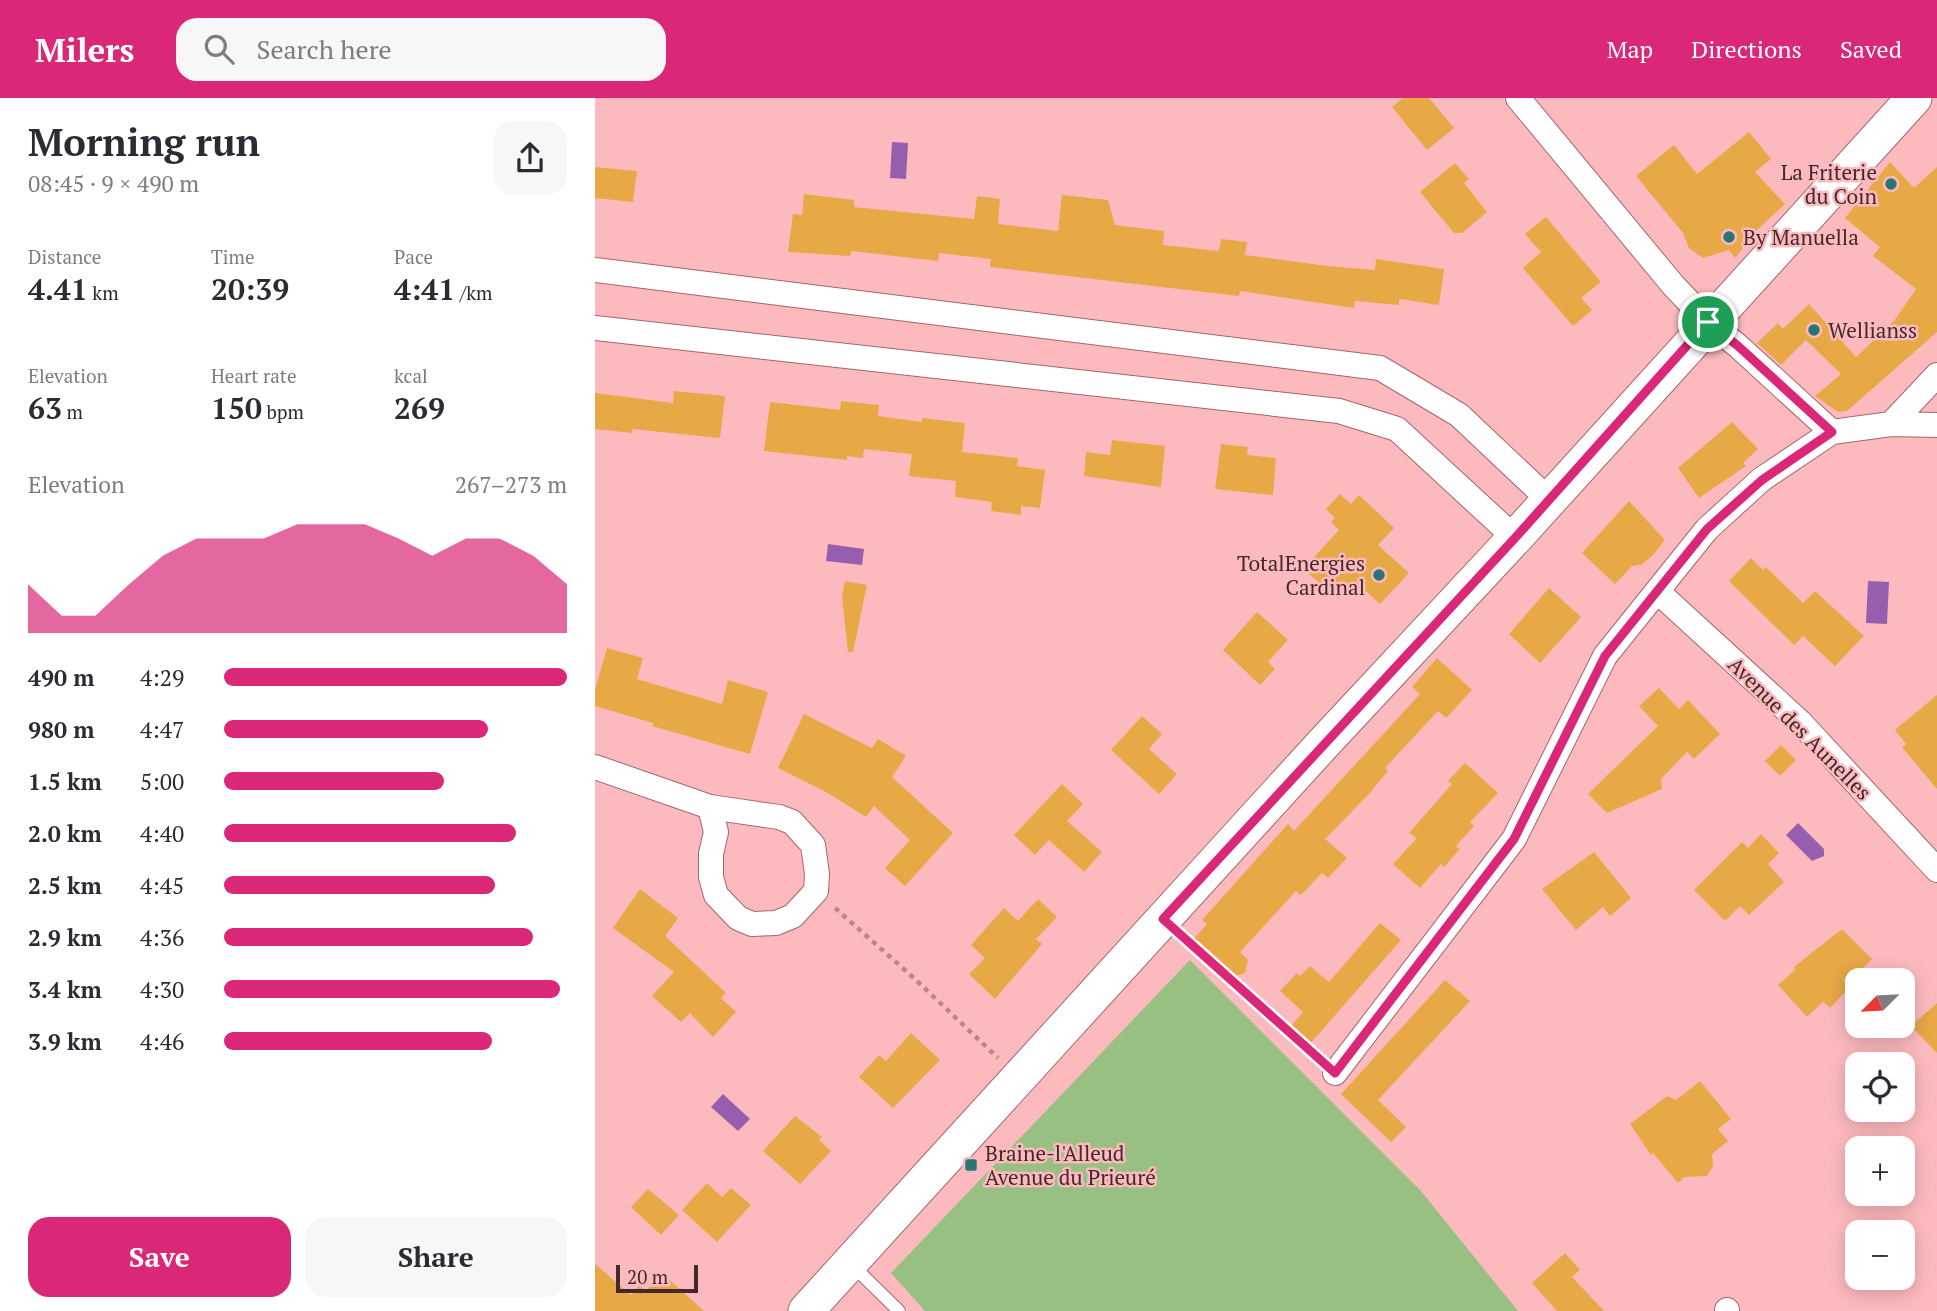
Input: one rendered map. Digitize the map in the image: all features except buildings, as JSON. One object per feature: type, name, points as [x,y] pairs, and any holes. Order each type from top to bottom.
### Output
[{"type":"main road","points":[[806,1311],[1515,538],[1708,322],[1914,98]]},
{"type":"street","points":[[1518,98],[1673,285],[1708,322],[1832,432]]},
{"type":"street","points":[[595,270],[1380,368],[1459,415],[1549,500]]},
{"type":"street","points":[[595,328],[1339,411],[1397,429],[1515,538]]},
{"type":"street","points":[[1891,424],[1937,375]]},
{"type":"street","points":[[1335,1073],[1514,839],[1605,656],[1707,529],[1752,488],[1832,432],[1891,424],[1937,425]]},
{"type":"street","name":"Avenue des Aunelles","points":[[1657,591],[1800,722],[1937,870]]},
{"type":"street","points":[[595,767],[711,807],[792,821],[813,845],[817,874],[816,891],[793,916],[776,923],[752,924],[738,918],[716,895],[711,877],[711,854],[716,832],[711,807]]},
{"type":"lane","points":[[850,1263],[899,1311]]},
{"type":"path","points":[[816,891],[915,979],[1003,1063],[1016,1058],[1029,1066]]},
{"type":"path","points":[[1163,919],[1335,1073]]},
{"type":"green space","points":[[1190,960],[1420,1190],[1518,1311],[925,1311],[891,1273]]},
{"type":"shaded area","points":[[892,142],[908,143],[906,179],[890,178]]},
{"type":"shaded area","points":[[828,544],[864,549],[862,565],[826,561]]},
{"type":"shaded area","points":[[1868,581],[1889,582],[1887,624],[1866,623]]},
{"type":"shaded area","points":[[1798,823],[1824,849],[1824,856],[1812,861],[1786,835]]},
{"type":"shaded area","points":[[723,1094],[750,1119],[738,1131],[711,1107]]},
{"type":"place","name":"La Friterie du Coin","points":[[1891,184]]},
{"type":"place","name":"By Manuella","points":[[1729,237]]},
{"type":"place","name":"Wellianss","points":[[1814,330]]},
{"type":"place","name":"TotalEnergies Cardinal","points":[[1379,575]]},
{"type":"place","name":"Braine-l'Alleud Avenue du Prieuré","points":[[971,1165]]},
{"type":"route","points":[[1708,322],[1832,432],[1762,480],[1707,529],[1605,656],[1514,839],[1335,1073],[1163,919],[1515,538],[1708,322]]}]
